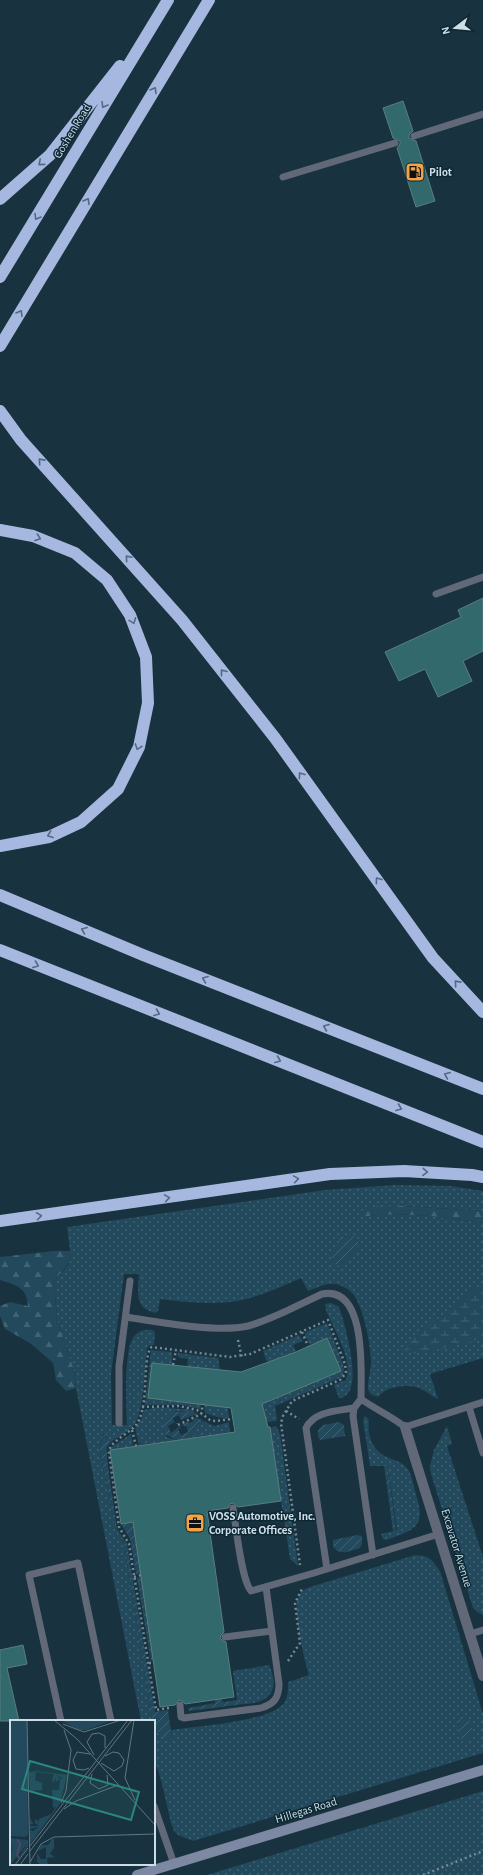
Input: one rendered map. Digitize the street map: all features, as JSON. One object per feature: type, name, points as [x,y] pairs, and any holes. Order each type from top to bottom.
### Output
[{"type":"highway","name":"Goshen Road","points":[[0,277],[168,0]]},
{"type":"highway","points":[[0,346],[209,0]]},
{"type":"highway","points":[[0,199],[50,155],[153,24]]},
{"type":"highway","points":[[0,412],[21,440],[182,620],[274,738],[433,958],[483,1012]]},
{"type":"highway","points":[[0,530],[33,536],[75,553],[107,580],[130,615],[146,657],[148,704],[139,747],[118,789],[81,822],[49,837],[0,846]]},
{"type":"highway","points":[[0,895],[158,960],[483,1089]]},
{"type":"highway","points":[[0,950],[483,1142]]},
{"type":"highway","points":[[0,1221],[330,1174],[404,1171],[472,1175],[483,1178]]},
{"type":"main road","name":"Hillegas Road","points":[[137,1875],[483,1770]]},
{"type":"street","name":"Excavator Avenue","points":[[405,1427],[483,1676]]},
{"type":"lane","points":[[414,136],[483,114]]},
{"type":"lane","points":[[283,177],[395,142]]},
{"type":"lane","points":[[436,594],[483,577]]},
{"type":"lane","points":[[119,1423],[118,1386],[130,1280]]},
{"type":"lane","points":[[126,1317],[162,1323],[233,1328],[258,1323],[322,1294],[330,1293],[339,1295],[346,1301],[352,1313],[361,1344],[360,1399],[354,1408],[353,1416],[373,1555]]},
{"type":"lane","points":[[360,1399],[405,1427],[483,1402]]},
{"type":"lane","points":[[469,1407],[483,1453]]},
{"type":"lane","points":[[327,1569],[306,1428],[309,1421],[320,1414],[354,1408]]},
{"type":"lane","points":[[233,1508],[247,1587],[251,1591],[439,1534]]},
{"type":"lane","points":[[61,1720],[29,1575],[78,1563],[111,1720]]},
{"type":"lane","points":[[180,1705],[181,1717],[184,1718],[271,1705],[279,1693],[279,1684],[266,1587]]},
{"type":"lane","points":[[470,1634],[483,1630]]},
{"type":"lane","points":[[225,1637],[272,1631]]},
{"type":"lane","points":[[155,1809],[174,1864]]},
{"type":"path","points":[[170,1715],[169,1708],[156,1710],[128,1540],[119,1527],[109,1452],[110,1445],[132,1430],[137,1422],[142,1407],[150,1348],[242,1357],[328,1320],[346,1364],[346,1373],[340,1380],[292,1401],[281,1423],[292,1494],[300,1566]]},
{"type":"path","points":[[302,1332],[308,1346]]},
{"type":"path","points":[[238,1340],[242,1357]]},
{"type":"path","points":[[173,1365],[176,1350]]},
{"type":"path","points":[[201,1414],[203,1404]]},
{"type":"path","points":[[142,1407],[179,1406],[193,1408],[210,1420],[215,1421],[233,1419]]},
{"type":"path","points":[[286,1411],[300,1419]]},
{"type":"path","points":[[178,1425],[201,1414]]},
{"type":"path","points":[[132,1430],[136,1446]]},
{"type":"path","points":[[134,1577],[141,1575]]},
{"type":"path","points":[[287,1662],[300,1643],[295,1603],[304,1586]]},
{"type":"path","points":[[149,1663],[154,1663]]},
{"type":"path","points":[[423,1875],[483,1851]]},
{"type":"green space","points":[[396,1185],[450,1186],[483,1191],[483,1211],[402,1206],[362,1217],[377,1215],[408,1215],[483,1223],[483,1358],[430,1374],[438,1399],[419,1388],[408,1386],[386,1390],[378,1397],[370,1393],[368,1390],[371,1355],[364,1320],[353,1294],[341,1285],[328,1284],[308,1291],[301,1278],[262,1294],[237,1301],[208,1303],[160,1299],[158,1311],[155,1313],[148,1311],[140,1303],[138,1293],[139,1274],[124,1274],[111,1374],[112,1425],[127,1425],[127,1366],[130,1345],[133,1338],[141,1331],[152,1330],[155,1332],[154,1345],[150,1345],[147,1348],[142,1398],[138,1417],[135,1423],[127,1431],[111,1442],[106,1439],[106,1434],[104,1433],[99,1447],[115,1528],[124,1544],[152,1720],[141,1720],[76,1388],[74,1370],[57,1320],[54,1281],[68,1265],[71,1257],[67,1227],[325,1190]]},
{"type":"green space","points":[[402,1206],[483,1211],[483,1223],[408,1215],[377,1215],[362,1217],[361,1211],[369,1207]]},
{"type":"green space","points":[[348,1234],[357,1238],[359,1245],[345,1264],[338,1266],[333,1263],[331,1255],[341,1238]]},
{"type":"green space","points":[[54,1251],[71,1251],[70,1260],[66,1268],[54,1281],[57,1320],[74,1370],[76,1388],[66,1391],[56,1380],[53,1363],[30,1343],[5,1329],[0,1316],[0,1306],[10,1302],[28,1306],[25,1295],[20,1288],[16,1285],[0,1280],[0,1257]]},
{"type":"green space","points":[[483,1282],[483,1339],[432,1351],[412,1353],[406,1352],[406,1346],[414,1338]]},
{"type":"green space","points":[[331,1303],[339,1307],[349,1342],[353,1372],[352,1385],[347,1394],[339,1398],[334,1385],[346,1380],[347,1362],[342,1344],[326,1310],[325,1304]]},
{"type":"green space","points":[[327,1323],[343,1364],[344,1370],[342,1377],[275,1406],[276,1421],[261,1422],[258,1406],[341,1371],[327,1338],[310,1345],[305,1335],[306,1332]]},
{"type":"green space","points":[[299,1335],[303,1341],[293,1345],[296,1352],[269,1362],[266,1360],[263,1351]]},
{"type":"green space","points":[[151,1350],[172,1352],[172,1365],[152,1363],[148,1398],[201,1404],[200,1409],[182,1405],[145,1405]]},
{"type":"green space","points":[[178,1353],[218,1358],[220,1370],[187,1367],[188,1359],[178,1357]]},
{"type":"green space","points":[[204,1404],[228,1407],[229,1418],[220,1418],[205,1413]]},
{"type":"green space","points":[[158,1407],[192,1410],[188,1412],[176,1411],[163,1431],[167,1437],[178,1440],[139,1445],[135,1428],[141,1419],[144,1410]]},
{"type":"green space","points":[[192,1410],[197,1414],[181,1420],[179,1415],[173,1418],[175,1422],[168,1426],[171,1433],[180,1426],[181,1428],[178,1429],[181,1435],[188,1432],[186,1426],[183,1426],[182,1424],[189,1423],[194,1421],[193,1419],[198,1418],[205,1422],[196,1424],[193,1429],[195,1437],[178,1440],[164,1434],[162,1427],[169,1415],[175,1412],[186,1412]]},
{"type":"green space","points":[[365,1416],[369,1420],[369,1435],[375,1448],[383,1455],[401,1463],[409,1470],[420,1512],[417,1524],[412,1529],[406,1533],[386,1540],[383,1539],[381,1534],[397,1530],[388,1466],[370,1466],[363,1420]]},
{"type":"green space","points":[[205,1422],[215,1426],[229,1422],[230,1432],[195,1437],[193,1429],[196,1424]]},
{"type":"green space","points":[[339,1422],[344,1425],[345,1436],[320,1440],[318,1437],[318,1430],[323,1425]]},
{"type":"green space","points":[[276,1426],[280,1434],[298,1566],[290,1559],[270,1428]]},
{"type":"green space","points":[[447,1426],[452,1444],[447,1446],[483,1557],[483,1615],[473,1608],[431,1474],[430,1466],[434,1450]]},
{"type":"green space","points":[[105,1432],[106,1439],[111,1442],[107,1447],[107,1459],[117,1529],[127,1544],[155,1712],[168,1710],[172,1738],[170,1740],[163,1738],[158,1734],[155,1728],[155,1720],[152,1720],[124,1544],[115,1528],[99,1447]]},
{"type":"green space","points":[[131,1434],[133,1446],[111,1450],[111,1447]]},
{"type":"green space","points":[[384,1465],[388,1466],[396,1530],[393,1531]]},
{"type":"green space","points":[[181,1516],[141,1573],[136,1574],[130,1539],[121,1524]]},
{"type":"green space","points":[[357,1535],[362,1536],[362,1544],[360,1548],[349,1552],[342,1552],[335,1549],[333,1546],[333,1540]]},
{"type":"green space","points":[[415,1555],[424,1556],[430,1559],[440,1571],[483,1714],[483,1753],[193,1841],[178,1835],[174,1831],[171,1823],[161,1780],[155,1762],[155,1729],[169,1740],[172,1738],[171,1730],[249,1719],[264,1715],[284,1703],[288,1693],[288,1682],[309,1675],[302,1649],[297,1619],[297,1601],[301,1592],[307,1588]]},
{"type":"green space","points":[[141,1577],[154,1661],[151,1661],[137,1578]]},
{"type":"green space","points":[[269,1665],[274,1681],[271,1693],[267,1698],[261,1701],[244,1704],[243,1699],[237,1700],[233,1671]]},
{"type":"green space","points":[[222,1699],[223,1702],[243,1699],[244,1704],[189,1711],[188,1708],[215,1703],[215,1700]]},
{"type":"green space","points":[[462,1718],[468,1719],[473,1731],[471,1737],[466,1740],[460,1738],[457,1722]]},
{"type":"green space","points":[[483,1791],[483,1875],[207,1875]]},
{"type":"building","name":"Pilot","points":[[403,101],[413,131],[409,135],[409,138],[416,141],[435,201],[416,207],[397,148],[400,141],[393,138],[383,108]]},
{"type":"building","points":[[483,598],[483,651],[463,661],[472,681],[438,697],[425,669],[399,681],[385,652],[461,617],[458,610]]},
{"type":"building","name":"VOSS Automotive, Inc. Corporate Offices","points":[[327,1338],[341,1371],[262,1404],[268,1427],[270,1427],[281,1501],[238,1507],[233,1503],[230,1504],[228,1508],[207,1511],[224,1632],[220,1638],[226,1642],[234,1697],[185,1704],[179,1700],[175,1705],[160,1707],[133,1522],[121,1524],[110,1450],[235,1432],[231,1408],[148,1398],[152,1363],[241,1372],[296,1352]]},
{"type":"building","points":[[23,1645],[27,1664],[7,1668],[19,1720],[0,1721],[0,1650]]},
{"type":"place","name":"Pilot","points":[[415,172]]},
{"type":"place","name":"VOSS Automotive, Inc. Corporate Offices","points":[[195,1523]]}]
